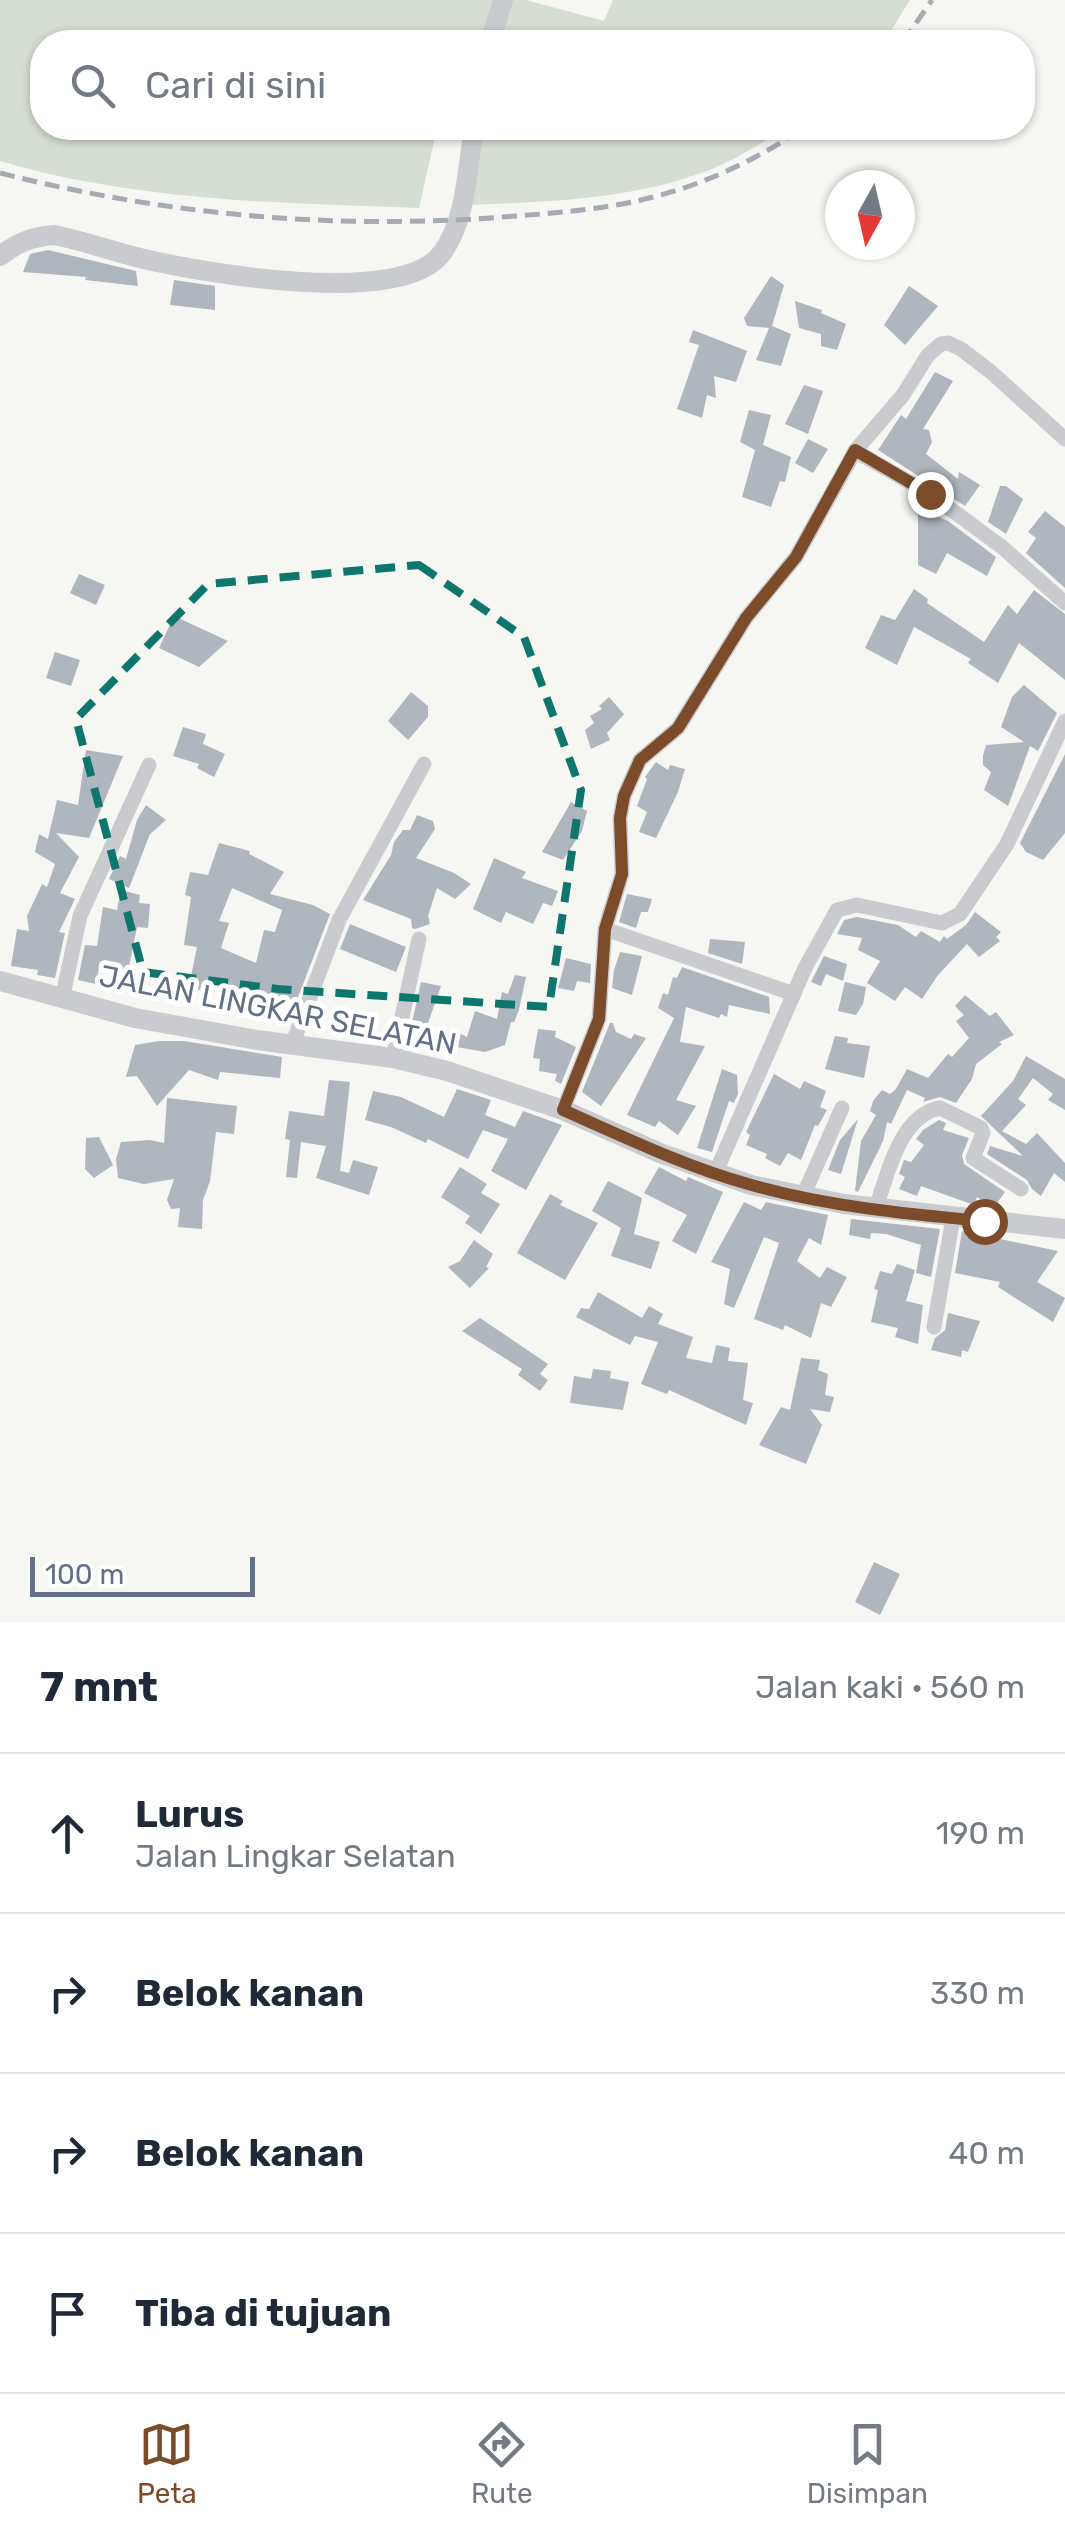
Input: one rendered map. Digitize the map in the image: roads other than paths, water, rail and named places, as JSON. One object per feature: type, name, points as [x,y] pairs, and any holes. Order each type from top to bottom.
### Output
[{"type":"street","points":[[494,30],[503,0]]},
{"type":"street","points":[[0,256],[17,243],[54,235],[190,268],[281,280],[386,281],[413,275],[428,268],[442,254],[458,221],[472,140]]},
{"type":"street","points":[[563,1110],[599,1019],[605,929],[622,874],[620,818],[624,796],[640,760],[678,728],[746,618],[796,557],[855,450],[902,395],[928,355],[948,343],[990,372],[1065,439]]},
{"type":"street","points":[[855,450],[930,494],[1002,546],[1065,603]]},
{"type":"street","points":[[715,1174],[829,922],[844,906],[857,905],[942,924],[960,914],[1007,844],[1065,721]]},
{"type":"street","points":[[292,1045],[339,920],[424,764]]},
{"type":"street","points":[[62,998],[80,916],[149,765]]},
{"type":"street","points":[[605,929],[794,994]]},
{"type":"street","points":[[393,1058],[419,940]]},
{"type":"street","name":"JALAN LINGKAR SELATAN","points":[[0,981],[135,1018],[393,1058],[486,1082],[715,1174],[803,1196],[952,1218],[1065,1229]]},
{"type":"street","points":[[803,1196],[842,1108]]},
{"type":"street","points":[[876,1208],[890,1166],[912,1122],[940,1108],[983,1130],[972,1158],[1021,1189]]},
{"type":"street","points":[[934,1327],[952,1218]]},
{"type":"railway","points":[[911,30],[932,0]]},
{"type":"railway","points":[[0,173],[124,199],[250,216],[440,221],[579,210],[653,197],[731,169],[785,140]]}]
